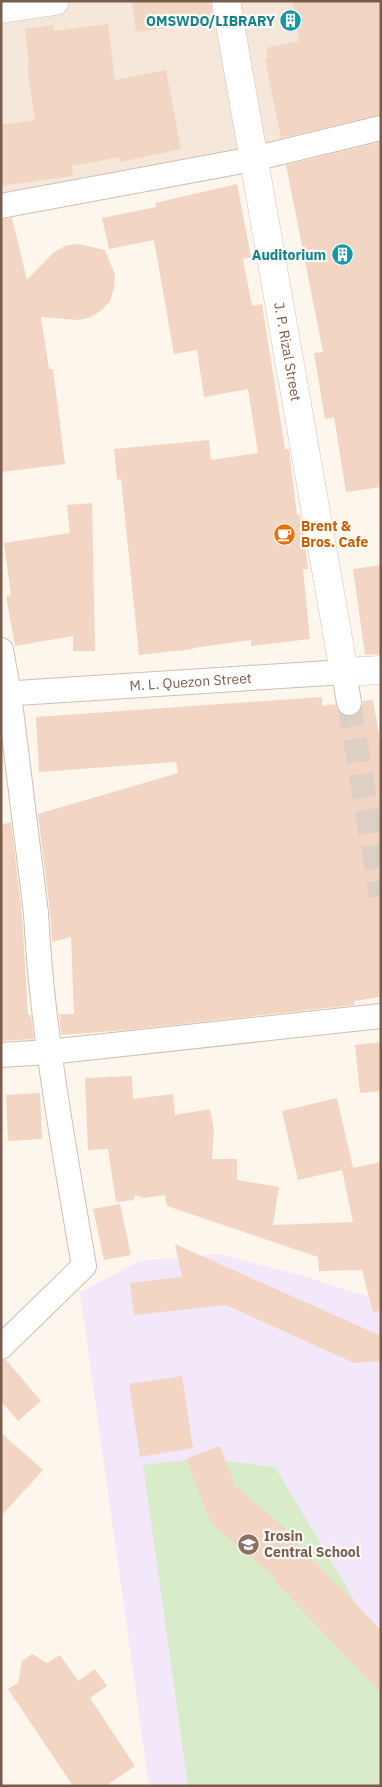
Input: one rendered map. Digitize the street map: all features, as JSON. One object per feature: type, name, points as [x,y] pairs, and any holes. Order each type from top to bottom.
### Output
[{"type":"main road","points":[[1,9],[55,1]]},
{"type":"main road","name":"J. P. Rizal Street","points":[[226,1],[344,672]]},
{"type":"main road","name":"M. L. Quezon Street","points":[[344,672],[381,670]]},
{"type":"street","points":[[1,206],[253,159],[381,128]]},
{"type":"street","points":[[1,650],[5,694],[36,912],[49,1052],[84,1266],[1,1347]]},
{"type":"street","name":"M. L. Quezon Street","points":[[5,694],[344,672]]},
{"type":"street","name":"J. P. Rizal Street","points":[[344,672],[349,703]]},
{"type":"street","points":[[1,1056],[381,1016]]},
{"type":"shaded area","points":[[1,1],[381,1],[381,125],[1,194]]},
{"type":"shaded area","name":"Irosin Central School","points":[[218,1254],[304,1276],[381,1301],[381,1786],[149,1786],[80,1292],[140,1261]]},
{"type":"green space","points":[[202,1458],[275,1467],[375,1635],[381,1641],[381,1786],[188,1786],[143,1465]]},
{"type":"building","points":[[143,1],[211,1],[214,22],[136,32],[132,3]]},
{"type":"building","points":[[292,1],[381,1],[381,115],[281,138],[265,59],[268,58],[266,48],[299,41]]},
{"type":"building","points":[[108,24],[115,80],[166,70],[181,149],[120,162],[119,157],[72,166],[73,176],[1,186],[1,125],[35,120],[27,66],[29,66],[25,29],[53,25],[54,31]]},
{"type":"building","points":[[381,142],[381,487],[346,492],[334,417],[325,419],[314,353],[323,352],[286,165]]},
{"type":"building","points":[[237,184],[251,257],[243,259],[252,306],[262,304],[285,449],[289,449],[297,515],[300,514],[304,536],[308,569],[303,569],[310,639],[251,646],[251,640],[139,655],[121,479],[117,480],[114,449],[209,440],[211,460],[258,453],[248,389],[204,397],[197,350],[174,354],[154,240],[109,249],[102,218],[156,207],[155,203]]},
{"type":"building","points":[[12,218],[27,280],[54,252],[65,246],[78,244],[105,250],[115,275],[110,301],[102,310],[91,317],[79,320],[41,317],[49,369],[53,369],[65,464],[1,472],[1,219]]},
{"type":"building","points":[[92,503],[95,651],[73,651],[73,636],[15,646],[6,596],[11,595],[4,543],[70,533],[67,505]]},
{"type":"building","points":[[381,565],[381,654],[365,655],[353,569]]},
{"type":"building","points":[[322,697],[322,706],[335,704],[339,712],[351,717],[358,713],[363,701],[373,700],[381,746],[381,997],[354,1001],[355,1005],[128,1030],[61,1035],[59,1014],[74,1014],[71,937],[52,942],[38,814],[178,773],[176,762],[39,772],[36,717]]},
{"type":"building","points":[[11,822],[22,914],[28,1015],[31,1015],[34,1039],[1,1041],[1,825]]},
{"type":"building","points":[[381,1042],[381,1091],[360,1093],[355,1045]]},
{"type":"building","points":[[132,1076],[133,1099],[173,1094],[175,1115],[210,1109],[214,1130],[212,1159],[237,1159],[237,1180],[279,1187],[273,1225],[353,1222],[342,1170],[298,1180],[282,1111],[337,1098],[353,1168],[381,1162],[381,1311],[373,1312],[362,1270],[319,1271],[318,1257],[167,1206],[165,1195],[144,1198],[135,1195],[134,1200],[116,1202],[108,1149],[88,1150],[85,1078]]},
{"type":"building","points":[[40,1093],[42,1139],[8,1141],[6,1095]]},
{"type":"building","points":[[120,1204],[131,1255],[104,1260],[93,1209]]},
{"type":"building","points":[[175,1244],[381,1336],[381,1361],[354,1363],[226,1305],[134,1315],[130,1283],[182,1277]]},
{"type":"building","points":[[1,1360],[6,1360],[41,1401],[18,1421],[1,1401]]},
{"type":"building","points":[[182,1376],[193,1448],[140,1457],[129,1384]]},
{"type":"building","points":[[1,1433],[43,1470],[1,1516]]},
{"type":"building","points":[[220,1446],[235,1486],[285,1528],[284,1530],[381,1630],[381,1693],[275,1582],[277,1579],[211,1523],[186,1459]]},
{"type":"building","points":[[32,1654],[47,1663],[60,1655],[78,1681],[95,1669],[107,1686],[90,1698],[135,1766],[106,1786],[73,1786],[8,1689],[18,1683],[22,1661]]},
{"type":"tunnel","points":[[349,703],[381,896]]},
{"type":"place","name":"OMSWDO/LIBRARY","points":[[291,21]]},
{"type":"place","name":"Auditorium","points":[[342,255]]},
{"type":"place","name":"Brent & Bros. Cafe","points":[[285,534]]},
{"type":"place","name":"Irosin Central School","points":[[248,1544]]}]
